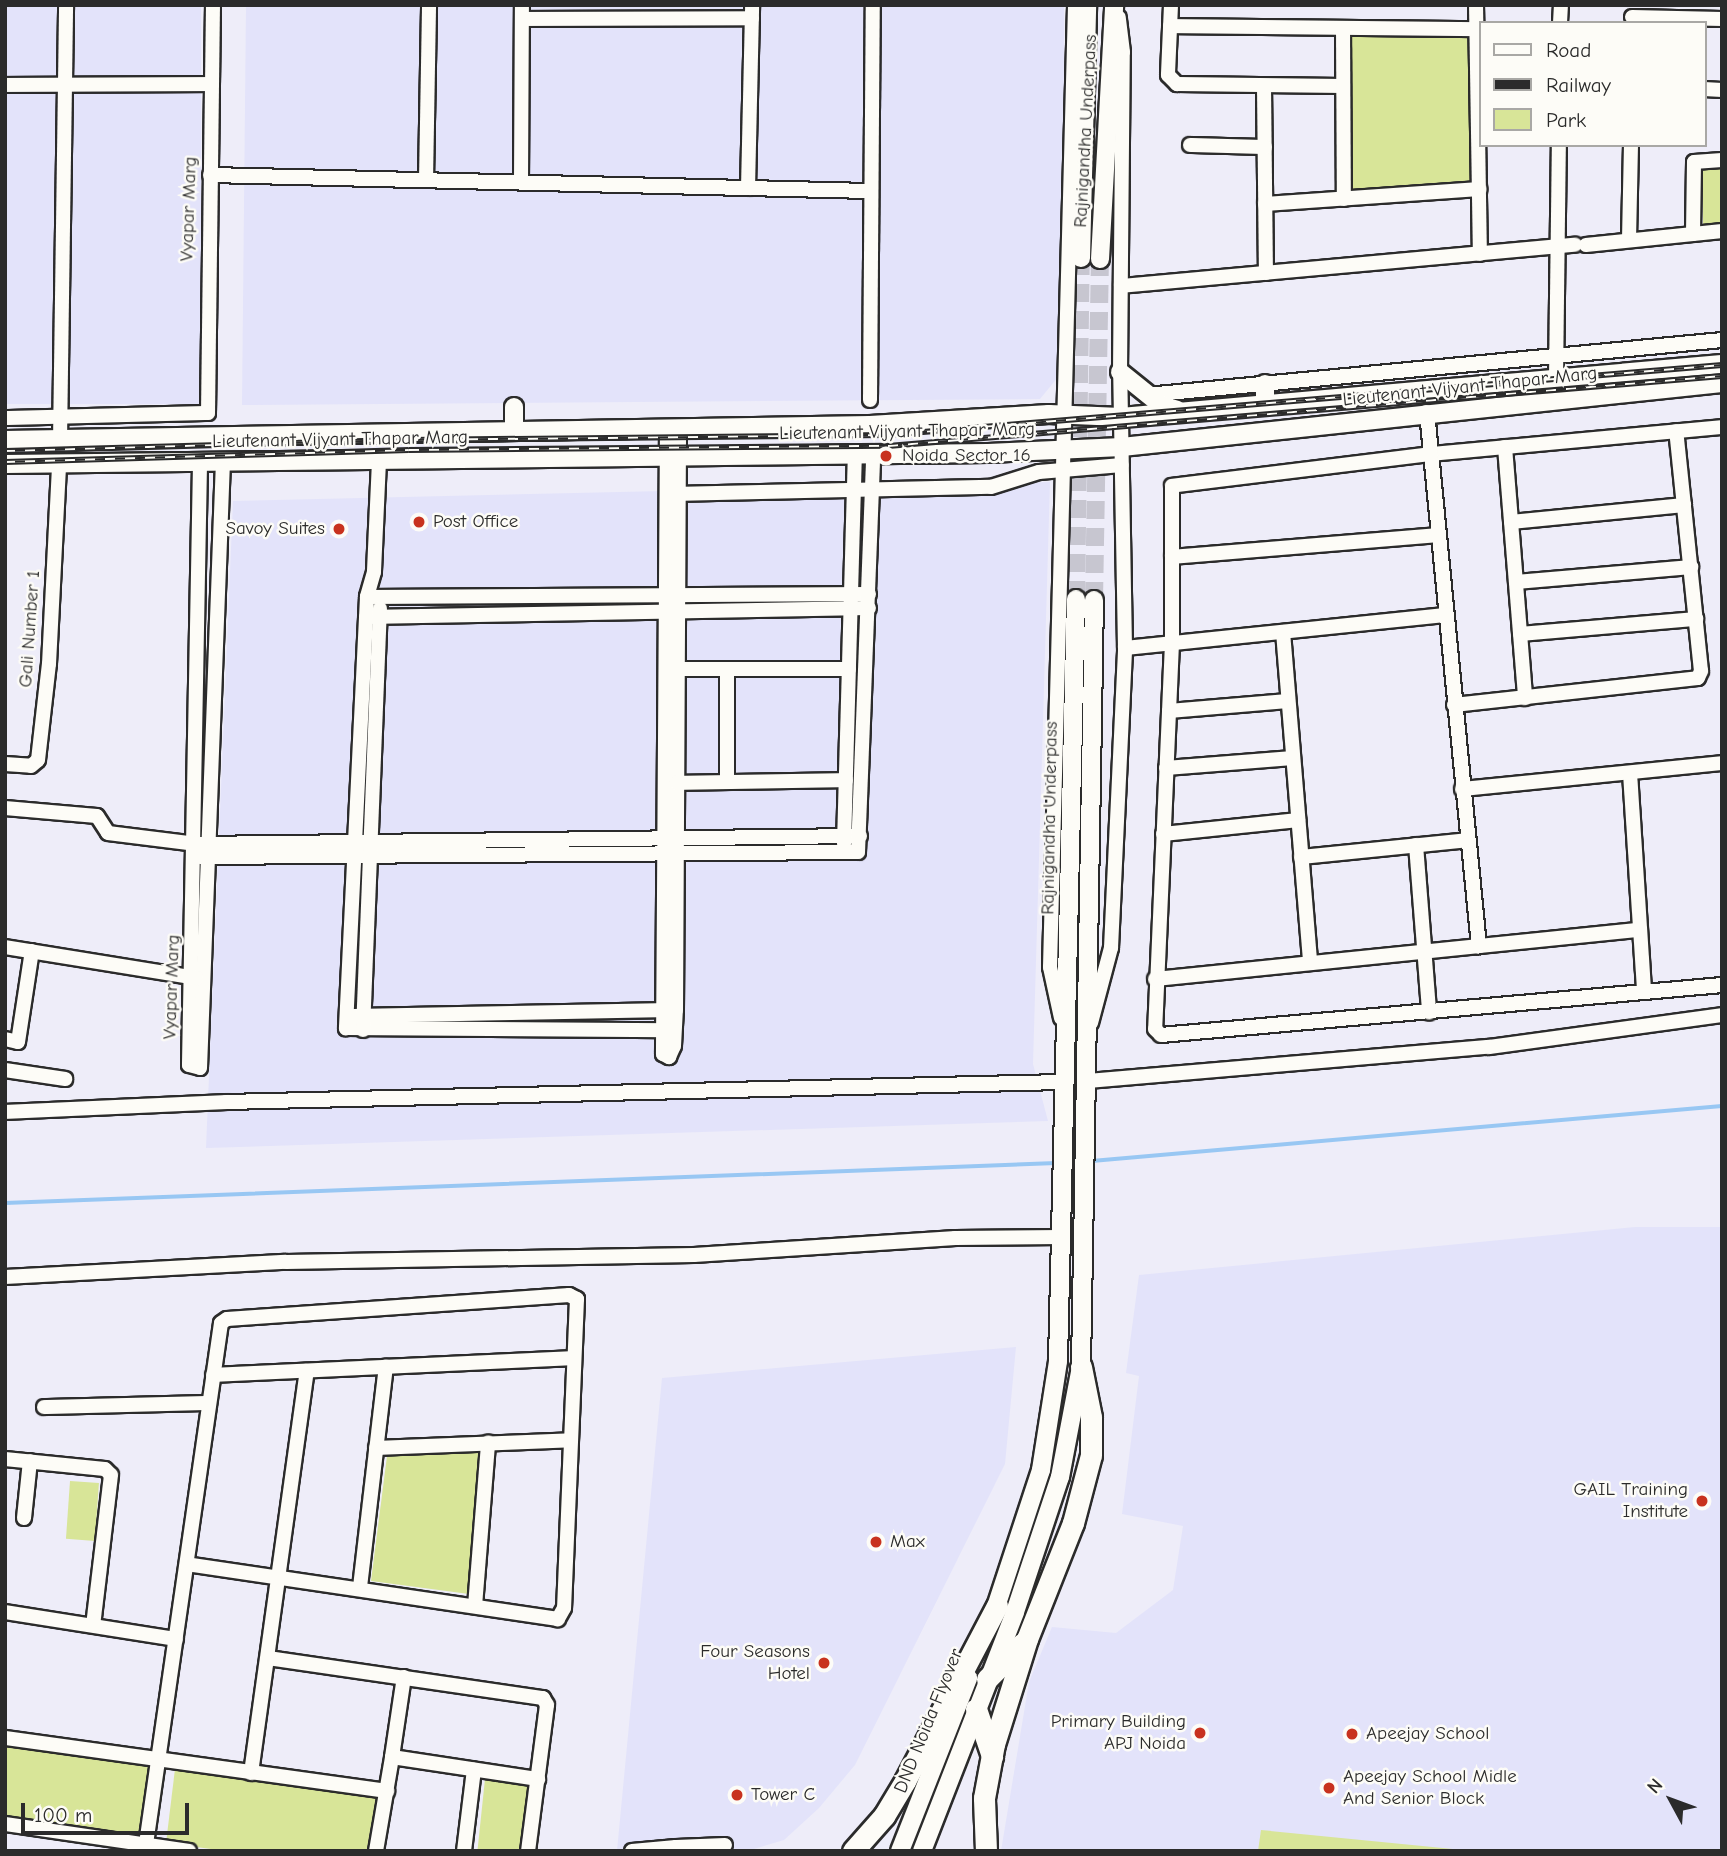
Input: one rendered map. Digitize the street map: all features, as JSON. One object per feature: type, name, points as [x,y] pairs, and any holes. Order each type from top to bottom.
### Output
[{"type":"highway","points":[[986,1851],[984,1798],[992,1756],[1027,1639],[1073,1523],[1091,1455],[1091,1417],[1081,1367]]},
{"type":"highway","points":[[853,1851],[898,1792],[997,1606]]},
{"type":"highway","points":[[987,1679],[1027,1639]]},
{"type":"highway","points":[[976,1709],[992,1756]]},
{"type":"main road","name":"Rajnigandha Underpass","points":[[1080,258],[1087,5]]},
{"type":"main road","name":"Rajnigandha Underpass","points":[[1100,259],[1116,5]]},
{"type":"main road","name":"Lieutenant Vijyant Thapar Marg","points":[[5,440],[870,425],[1064,415],[1121,416],[1722,364]]},
{"type":"main road","points":[[1120,372],[1147,396],[1183,412]]},
{"type":"main road","name":"Lieutenant Vijyant Thapar Marg","points":[[5,464],[59,466],[873,455],[1065,448],[1122,456],[1427,412],[1722,383]]},
{"type":"main road","points":[[1265,384],[1265,405]]},
{"type":"main road","points":[[514,407],[514,431]]},
{"type":"main road","name":"Rajnigandha Underpass","points":[[1061,1231],[1065,1037],[1085,599],[1090,1028],[1081,1367]]},
{"type":"main road","name":"DND Noida Flyover","points":[[900,1851],[997,1606],[1041,1470],[1052,1414],[1058,1361],[1061,1231]]},
{"type":"main road","name":"DND Noida Flyover","points":[[922,1851],[1015,1612],[1060,1477],[1081,1367]]},
{"type":"street","points":[[60,441],[66,5]]},
{"type":"street","name":"Vyapar Marg","points":[[60,418],[208,413],[212,5]]},
{"type":"street","points":[[426,180],[429,5]]},
{"type":"street","points":[[870,400],[873,5]]},
{"type":"street","points":[[1065,1037],[1050,967],[1075,5]]},
{"type":"street","points":[[1090,1028],[1111,948],[1125,648],[1120,372],[1123,52],[1116,5]]},
{"type":"street","points":[[1171,5],[1168,75],[1172,81],[1184,85],[1343,86]]},
{"type":"street","points":[[1476,5],[1478,109]]},
{"type":"street","points":[[521,182],[522,12],[752,12],[748,188]]},
{"type":"street","points":[[1632,15],[1722,19]]},
{"type":"street","points":[[1170,26],[1477,29]]},
{"type":"street","points":[[1343,29],[1343,199]]},
{"type":"street","points":[[5,85],[212,83]]},
{"type":"street","points":[[1264,86],[1266,273]]},
{"type":"street","points":[[1190,145],[1265,147]]},
{"type":"street","points":[[1478,147],[1480,254]]},
{"type":"street","points":[[1556,379],[1559,147]]},
{"type":"street","points":[[1629,240],[1631,147]]},
{"type":"street","points":[[1693,234],[1694,162],[1722,160]]},
{"type":"street","points":[[210,175],[872,191]]},
{"type":"street","points":[[1265,204],[1479,189]]},
{"type":"street","points":[[1121,286],[1722,231]]},
{"type":"street","points":[[1147,396],[1722,340]]},
{"type":"street","points":[[1427,412],[1479,946]]},
{"type":"street","points":[[5,418],[60,418]]},
{"type":"street","points":[[1722,427],[1430,454],[1178,482],[1170,492],[1172,643],[1155,1029],[1161,1035],[1722,985]]},
{"type":"street","points":[[363,1023],[669,1030],[673,428]]},
{"type":"street","points":[[1454,705],[1694,681],[1701,671],[1676,431]]},
{"type":"street","points":[[1505,447],[1525,698]]},
{"type":"street","points":[[844,852],[855,455]]},
{"type":"street","points":[[5,808],[97,816],[108,834],[203,850],[370,848],[671,854],[858,852],[873,455]]},
{"type":"street","points":[[674,494],[873,492],[998,486],[1019,476],[1122,456]]},
{"type":"street","points":[[379,461],[373,616],[354,848],[346,1016],[348,1029],[363,1023],[669,1009]]},
{"type":"street","name":"Vyapar Marg","points":[[200,464],[203,850]]},
{"type":"street","name":"Vyapar Marg","points":[[198,978],[202,1066],[191,1068],[198,978],[223,464]]},
{"type":"street","name":"Gali Number 1","points":[[5,764],[31,766],[38,760],[59,466]]},
{"type":"street","points":[[1511,522],[1684,505]]},
{"type":"street","points":[[1172,557],[1438,535]]},
{"type":"street","points":[[1516,582],[1690,567]]},
{"type":"street","points":[[374,597],[673,595],[869,601]]},
{"type":"street","points":[[450,596],[451,615]]},
{"type":"street","points":[[553,596],[553,613]]},
{"type":"street","points":[[373,616],[673,611],[851,601]]},
{"type":"street","points":[[671,838],[677,783],[678,669],[673,611]]},
{"type":"street","points":[[1125,648],[1446,615]]},
{"type":"street","points":[[363,1023],[370,848],[373,616]]},
{"type":"street","points":[[1520,634],[1696,619]]},
{"type":"street","points":[[1283,632],[1310,963]]},
{"type":"street","points":[[727,668],[727,782]]},
{"type":"street","points":[[678,669],[849,668]]},
{"type":"street","points":[[1168,711],[1288,701]]},
{"type":"street","points":[[1166,768],[1293,758]]},
{"type":"street","points":[[1462,789],[1722,764]]},
{"type":"street","points":[[1630,773],[1644,992]]},
{"type":"street","points":[[677,783],[846,780]]},
{"type":"street","points":[[1163,834],[1298,820]]},
{"type":"street","points":[[370,848],[671,838],[860,836]]},
{"type":"street","points":[[1301,857],[1467,840]]},
{"type":"street","points":[[1416,845],[1429,1012]]},
{"type":"street","points":[[1156,979],[1640,930]]},
{"type":"street","points":[[5,947],[198,978]]},
{"type":"street","points":[[5,1040],[18,1042],[32,951]]},
{"type":"street","points":[[1088,1088],[1489,1046],[1722,1015]]},
{"type":"street","points":[[5,1070],[65,1079]]},
{"type":"street","points":[[5,1112],[226,1102],[1065,1089]]},
{"type":"street","points":[[5,1277],[286,1262],[694,1255],[1061,1231]]},
{"type":"street","points":[[146,1848],[220,1325],[227,1319],[569,1295],[578,1303],[561,1613],[552,1621],[360,1587],[187,1564]]},
{"type":"street","points":[[213,1375],[574,1357]]},
{"type":"street","points":[[360,1587],[386,1367]]},
{"type":"street","points":[[251,1773],[307,1371]]},
{"type":"street","points":[[44,1407],[209,1404]]},
{"type":"street","points":[[376,1448],[571,1440]]},
{"type":"street","points":[[475,1606],[488,1443]]},
{"type":"street","points":[[5,1459],[105,1469],[111,1475],[93,1625]]},
{"type":"street","points":[[24,1518],[30,1461]]},
{"type":"street","points":[[5,1612],[176,1639]]},
{"type":"street","points":[[268,1658],[543,1698],[547,1705],[528,1851]]},
{"type":"street","points":[[376,1851],[404,1677]]},
{"type":"street","points":[[5,1738],[387,1791]]},
{"type":"street","points":[[392,1757],[538,1779]]},
{"type":"street","points":[[464,1851],[474,1770]]},
{"type":"street","points":[[5,1824],[146,1848],[189,1851]]},
{"type":"street","points":[[632,1851],[725,1845]]},
{"type":"shaded area","points":[[5,5],[201,5],[201,404],[5,404]]},
{"type":"shaded area","points":[[246,5],[1064,5],[1063,371],[1040,399],[242,405]]},
{"type":"shaded area","points":[[1050,482],[1033,1064],[1048,1121],[206,1148],[233,501]]},
{"type":"shaded area","points":[[1635,1227],[1722,1227],[1722,1851],[1001,1851],[1029,1682],[1052,1627],[1116,1633],[1173,1590],[1183,1526],[1122,1514],[1139,1376],[1126,1373],[1139,1275]]},
{"type":"shaded area","points":[[1016,1347],[1005,1464],[855,1765],[819,1808],[784,1840],[754,1849],[617,1851],[662,1378]]},
{"type":"green space","points":[[1348,34],[1472,34],[1472,194],[1348,194]]},
{"type":"green space","points":[[1703,166],[1722,166],[1722,225],[1703,225]]},
{"type":"green space","points":[[480,1451],[469,1594],[371,1581],[387,1456]]},
{"type":"green space","points":[[70,1481],[99,1483],[95,1541],[66,1539]]},
{"type":"green space","points":[[5,1745],[150,1765],[140,1836],[5,1817]]},
{"type":"green space","points":[[175,1769],[382,1796],[375,1851],[226,1851],[166,1843]]},
{"type":"green space","points":[[485,1779],[531,1784],[524,1851],[477,1851]]},
{"type":"green space","points":[[1261,1830],[1473,1851],[1258,1851]]},
{"type":"waterway","points":[[1092,1161],[1722,1106]]},
{"type":"waterway","points":[[5,1203],[1056,1163]]},
{"type":"tunnel","points":[[1076,599],[1081,258]]},
{"type":"tunnel","points":[[1094,600],[1100,259]]},
{"type":"railway","points":[[5,451],[408,440],[887,435],[1722,365]]},
{"type":"railway","points":[[5,462],[409,450],[888,446],[1722,376]]},
{"type":"place","name":"Noida Sector 16","points":[[886,456]]},
{"type":"place","name":"Post Office","points":[[419,522]]},
{"type":"place","name":"Savoy Suites","points":[[339,529]]},
{"type":"place","name":"GAIL Training Institute","points":[[1702,1501]]},
{"type":"place","name":"Max","points":[[876,1542]]},
{"type":"place","name":"Four Seasons Hotel","points":[[824,1663]]},
{"type":"place","name":"Primary Building APJ Noida","points":[[1200,1733]]},
{"type":"place","name":"Apeejay School","points":[[1352,1734]]},
{"type":"place","name":"Apeejay School Midle And Senior Block","points":[[1329,1788]]},
{"type":"place","name":"Tower C","points":[[737,1795]]}]
